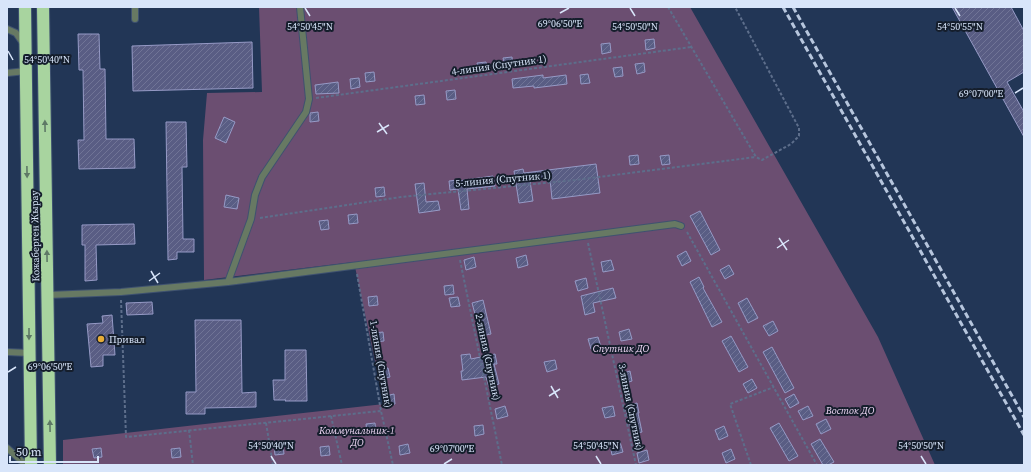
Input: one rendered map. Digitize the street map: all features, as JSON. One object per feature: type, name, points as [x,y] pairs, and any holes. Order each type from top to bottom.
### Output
[{"type":"highway","name":"Кожаберген Жырау","points":[[24,7],[31,465]]},
{"type":"highway","name":"Кожаберген Жырау","points":[[45,7],[44,35],[50,465]]},
{"type":"lane","points":[[135,7],[135,19]]},
{"type":"lane","points":[[228,282],[251,219],[255,195],[262,177],[306,112],[309,99],[300,7]]},
{"type":"lane","points":[[7,29],[16,33],[20,37],[25,47]]},
{"type":"lane","points":[[7,73],[26,71]]},
{"type":"lane","points":[[48,295],[121,292],[228,282],[675,224],[681,226]]},
{"type":"lane","points":[[7,352],[29,353]]},
{"type":"lane","points":[[7,448],[26,465]]},
{"type":"path","points":[[668,7],[756,156]]},
{"type":"path","name":"5-линия (Спутник 1)","points":[[251,219],[401,197],[575,180],[756,156],[762,160],[791,144],[799,136],[799,128],[735,7]]},
{"type":"path","name":"4-линия (Спутник 1)","points":[[309,99],[691,47]]},
{"type":"path","points":[[681,226],[691,238],[817,465]]},
{"type":"path","name":"3-линия (Спутник)","points":[[586,236],[636,465]]},
{"type":"path","name":"2-линия (Спутник)","points":[[458,253],[502,465]]},
{"type":"path","name":"1-линия (Спутник)","points":[[356,265],[393,465]]},
{"type":"path","points":[[121,292],[126,437],[382,411]]},
{"type":"path","points":[[751,465],[730,404],[774,387]]},
{"type":"path","points":[[331,416],[342,465]]},
{"type":"path","points":[[266,422],[273,465]]},
{"type":"path","points":[[189,430],[193,465]]},
{"type":"green space","points":[[259,7],[690,7],[878,337],[935,465],[63,465],[63,440],[384,404],[354,262],[204,280],[203,140],[207,93],[262,92]]},
{"type":"building","points":[[952,7],[1011,7],[1024,31],[1024,72],[1007,82],[1024,112],[1024,137]]},
{"type":"building","points":[[78,34],[99,34],[100,69],[105,69],[106,139],[134,139],[135,168],[79,169],[78,140],[84,140],[83,70],[79,70]]},
{"type":"building","points":[[654,39],[655,48],[646,50],[645,40]]},
{"type":"building","points":[[252,42],[253,88],[133,91],[132,46]]},
{"type":"building","points":[[610,43],[611,52],[602,54],[601,44]]},
{"type":"building","points":[[512,57],[513,66],[505,67],[503,58]]},
{"type":"building","points":[[486,62],[488,71],[479,72],[477,63]]},
{"type":"building","points":[[644,63],[645,72],[637,74],[635,64]]},
{"type":"building","points":[[622,67],[623,76],[615,77],[613,68]]},
{"type":"building","points":[[374,72],[375,81],[366,82],[365,73]]},
{"type":"building","points":[[588,74],[590,83],[581,84],[580,75]]},
{"type":"building","points":[[543,75],[543,78],[566,75],[567,84],[534,88],[534,86],[513,88],[512,79]]},
{"type":"building","points":[[359,78],[360,87],[351,89],[350,79]]},
{"type":"building","points":[[338,82],[339,93],[316,94],[315,85]]},
{"type":"building","points":[[455,90],[456,99],[447,100],[446,91]]},
{"type":"building","points":[[424,95],[425,104],[416,105],[415,96]]},
{"type":"building","points":[[318,112],[319,121],[310,122],[310,113]]},
{"type":"building","points":[[224,117],[235,122],[226,143],[215,138]]},
{"type":"building","points":[[166,122],[186,122],[187,167],[182,167],[183,239],[194,239],[194,252],[177,252],[177,259],[168,260]]},
{"type":"building","points":[[638,155],[639,164],[630,165],[629,156]]},
{"type":"building","points":[[669,155],[670,164],[662,165],[660,156]]},
{"type":"building","points":[[596,164],[600,193],[552,199],[550,179],[530,181],[533,201],[519,203],[514,171],[523,169],[524,173]]},
{"type":"building","points":[[493,176],[495,186],[467,189],[469,209],[461,210],[458,189],[450,190],[449,181]]},
{"type":"building","points":[[424,183],[426,202],[438,201],[440,210],[419,213],[415,184]]},
{"type":"building","points":[[384,187],[385,196],[376,197],[375,188]]},
{"type":"building","points":[[226,195],[239,198],[237,209],[224,207]]},
{"type":"building","points":[[700,211],[720,250],[711,255],[690,216]]},
{"type":"building","points":[[357,214],[358,223],[349,224],[348,215]]},
{"type":"building","points":[[328,220],[329,229],[321,230],[319,221]]},
{"type":"building","points":[[134,224],[135,244],[96,245],[97,280],[85,281],[85,245],[82,245],[82,225]]},
{"type":"building","points":[[686,251],[691,261],[682,266],[677,256]]},
{"type":"building","points":[[526,255],[528,265],[518,268],[516,258]]},
{"type":"building","points":[[474,257],[476,267],[466,270],[464,260]]},
{"type":"building","points":[[611,260],[614,270],[603,272],[601,262]]},
{"type":"building","points":[[729,265],[734,274],[725,279],[720,270]]},
{"type":"building","points":[[699,277],[704,287],[703,288],[722,322],[712,327],[690,282]]},
{"type":"building","points":[[586,278],[588,288],[578,291],[575,281]]},
{"type":"building","points":[[453,285],[454,294],[445,295],[444,286]]},
{"type":"building","points":[[613,288],[616,298],[593,303],[595,312],[585,315],[581,296]]},
{"type":"building","points":[[377,296],[378,305],[369,306],[368,297]]},
{"type":"building","points":[[458,297],[460,306],[451,307],[449,298]]},
{"type":"building","points":[[747,298],[758,318],[748,323],[738,303]]},
{"type":"building","points":[[483,300],[491,334],[481,336],[472,303]]},
{"type":"building","points":[[152,302],[153,314],[127,315],[126,303]]},
{"type":"building","name":"Привал","points":[[112,315],[115,355],[103,355],[103,366],[91,367],[87,324],[103,323],[102,316]]},
{"type":"building","points":[[195,320],[241,320],[242,393],[256,392],[256,407],[205,408],[205,414],[186,414],[186,392],[196,392]]},
{"type":"building","points":[[773,321],[778,331],[769,336],[763,326]]},
{"type":"building","points":[[629,329],[632,339],[621,341],[619,332]]},
{"type":"building","points":[[383,332],[384,341],[375,342],[374,333]]},
{"type":"building","points":[[731,336],[748,367],[739,372],[722,341]]},
{"type":"building","points":[[598,337],[601,347],[591,349],[588,339]]},
{"type":"building","points":[[772,347],[794,388],[785,393],[763,352]]},
{"type":"building","points":[[285,350],[306,350],[307,401],[274,400],[273,380],[285,380]]},
{"type":"building","points":[[470,354],[471,359],[495,354],[497,364],[494,364],[499,384],[489,387],[486,377],[462,380],[461,371],[463,371],[461,355]]},
{"type":"building","points":[[555,360],[557,369],[547,372],[544,362]]},
{"type":"building","points":[[388,368],[390,377],[381,379],[379,369]]},
{"type":"building","points":[[630,371],[632,381],[622,384],[620,374]]},
{"type":"building","points":[[752,379],[757,388],[748,393],[743,384]]},
{"type":"building","points":[[394,394],[395,404],[386,405],[385,396]]},
{"type":"building","points":[[794,394],[799,403],[790,408],[785,399]]},
{"type":"building","points":[[637,403],[642,432],[632,434],[625,406]]},
{"type":"building","points":[[505,406],[508,416],[497,419],[495,409]]},
{"type":"building","points":[[613,406],[615,416],[605,418],[602,408]]},
{"type":"building","points":[[808,406],[813,416],[803,420],[798,411]]},
{"type":"building","points":[[826,419],[831,429],[821,434],[816,424]]},
{"type":"building","points":[[375,423],[376,432],[367,433],[366,424]]},
{"type":"building","points":[[779,423],[798,456],[789,461],[770,428]]},
{"type":"building","points":[[483,425],[484,434],[475,436],[474,426]]},
{"type":"building","points":[[724,426],[728,436],[719,440],[715,430]]},
{"type":"building","points":[[820,439],[834,462],[828,465],[823,465],[811,444]]},
{"type":"building","points":[[620,442],[623,452],[612,455],[610,445]]},
{"type":"building","points":[[408,444],[410,453],[400,455],[399,446]]},
{"type":"building","points":[[283,445],[284,454],[275,455],[274,446]]},
{"type":"building","points":[[329,446],[330,455],[321,456],[320,447]]},
{"type":"building","points":[[101,448],[102,457],[94,458],[92,449]]},
{"type":"building","points":[[180,448],[181,457],[172,458],[171,449]]},
{"type":"building","points":[[731,449],[735,459],[726,463],[722,453]]},
{"type":"building","points":[[647,450],[649,460],[639,463],[637,453]]},
{"type":"railway","points":[[783,7],[1024,435]]},
{"type":"railway","points":[[793,7],[1024,417]]},
{"type":"place","name":"Привал","points":[[101,339]]},
{"type":"park label","name":"Спутник ДО","points":[[621,348]]},
{"type":"park label","name":"Восток ДО","points":[[850,410]]},
{"type":"park label","name":"Коммунальник-1 ДО","points":[[357,436]]}]
